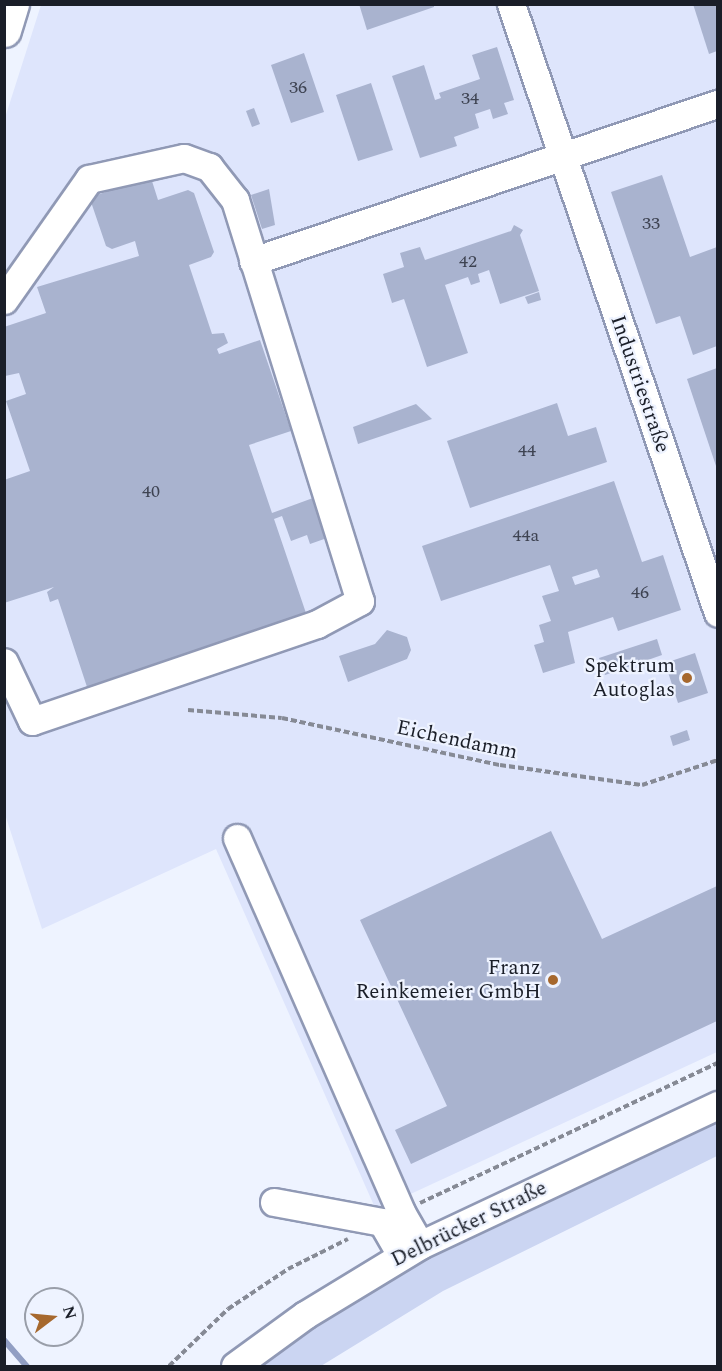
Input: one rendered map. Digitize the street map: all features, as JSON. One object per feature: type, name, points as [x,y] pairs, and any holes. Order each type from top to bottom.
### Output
[{"type":"main road","points":[[4,30],[12,4]]},
{"type":"street","name":"Industriestraße","points":[[511,4],[717,612]]},
{"type":"street","points":[[254,261],[280,255],[306,240],[717,104]]},
{"type":"street","points":[[4,300],[88,179],[184,158],[209,167],[235,200],[360,601],[317,624],[32,721],[4,662]]},
{"type":"street","points":[[237,838],[392,1217],[411,1250]]},
{"type":"street","name":"Delbrücker Straße","points":[[235,1366],[305,1315],[411,1250],[717,1106]]},
{"type":"street","points":[[274,1202],[392,1217]]},
{"type":"path","name":"Eichendamm","points":[[188,710],[282,718],[500,765],[642,785],[717,760]]},
{"type":"path","points":[[169,1366],[228,1309],[288,1269],[392,1217],[717,1063]]},
{"type":"shaded area","points":[[41,5],[717,5],[717,1052],[376,1210],[216,849],[42,929],[4,811],[4,121]]},
{"type":"shaded area","points":[[717,1121],[717,1156],[443,1291],[321,1366],[260,1366],[311,1327],[426,1257]]},
{"type":"building","points":[[359,4],[434,4],[434,7],[367,30]]},
{"type":"building","points":[[693,4],[717,4],[717,51],[709,54]]},
{"type":"building","points":[[497,47],[514,100],[504,103],[508,114],[493,119],[490,109],[475,114],[479,128],[454,137],[457,146],[420,158],[392,76],[424,65],[435,100],[441,98],[439,93],[480,79],[472,55]]},
{"type":"building","points":[[304,53],[324,112],[291,123],[271,65]]},
{"type":"building","points":[[371,83],[393,150],[358,161],[336,95]]},
{"type":"building","points":[[254,108],[260,124],[252,127],[246,111]]},
{"type":"building","points":[[662,175],[690,257],[717,247],[717,346],[693,355],[680,316],[656,324],[611,192]]},
{"type":"building","points":[[146,178],[152,181],[158,200],[188,190],[194,193],[214,252],[211,257],[189,265],[212,334],[224,333],[228,343],[217,349],[219,354],[260,340],[291,431],[249,445],[272,513],[313,498],[327,538],[310,544],[307,535],[291,541],[282,516],[274,519],[307,616],[88,690],[58,599],[50,602],[47,592],[54,587],[4,603],[4,480],[30,471],[6,401],[26,394],[19,373],[5,376],[4,327],[46,313],[37,287],[139,256],[135,241],[112,249],[106,246],[91,202],[94,196]]},
{"type":"building","points":[[269,189],[275,225],[262,229],[251,195]]},
{"type":"building","points":[[514,225],[523,230],[520,235],[539,291],[500,304],[489,270],[478,274],[480,282],[471,285],[468,277],[445,285],[468,353],[427,367],[404,299],[392,303],[383,274],[404,267],[400,253],[420,247],[425,260],[511,231]]},
{"type":"building","points":[[539,292],[541,300],[528,304],[525,297]]},
{"type":"building","points":[[717,368],[717,469],[687,379]]},
{"type":"building","points":[[557,403],[568,436],[596,427],[607,462],[470,508],[447,441]]},
{"type":"building","points":[[416,404],[432,419],[358,444],[353,427]]},
{"type":"building","points":[[614,481],[642,562],[663,555],[681,610],[618,631],[613,617],[568,632],[575,663],[543,673],[534,645],[544,642],[539,625],[551,621],[542,596],[559,591],[550,565],[441,601],[422,546]],"holes":[[[597,569],[600,577],[575,585],[572,577]]]},
{"type":"building","points":[[387,630],[407,637],[411,650],[407,659],[348,682],[339,656],[375,644]]},
{"type":"building","points":[[657,639],[662,655],[605,675],[599,658]]},
{"type":"building","name":"Spektrum Autoglas","points":[[695,653],[708,693],[678,703],[665,663]]},
{"type":"building","points":[[687,730],[690,740],[673,746],[670,736]]},
{"type":"building","name":"Franz Reinkemeier GmbH","points":[[551,831],[602,939],[717,886],[717,1021],[411,1164],[395,1130],[447,1106],[360,920]]},
{"type":"waterway","points":[[4,1340],[27,1366]]},
{"type":"place","name":"Spektrum Autoglas","points":[[687,678]]},
{"type":"place","name":"Franz Reinkemeier GmbH","points":[[553,980]]}]
